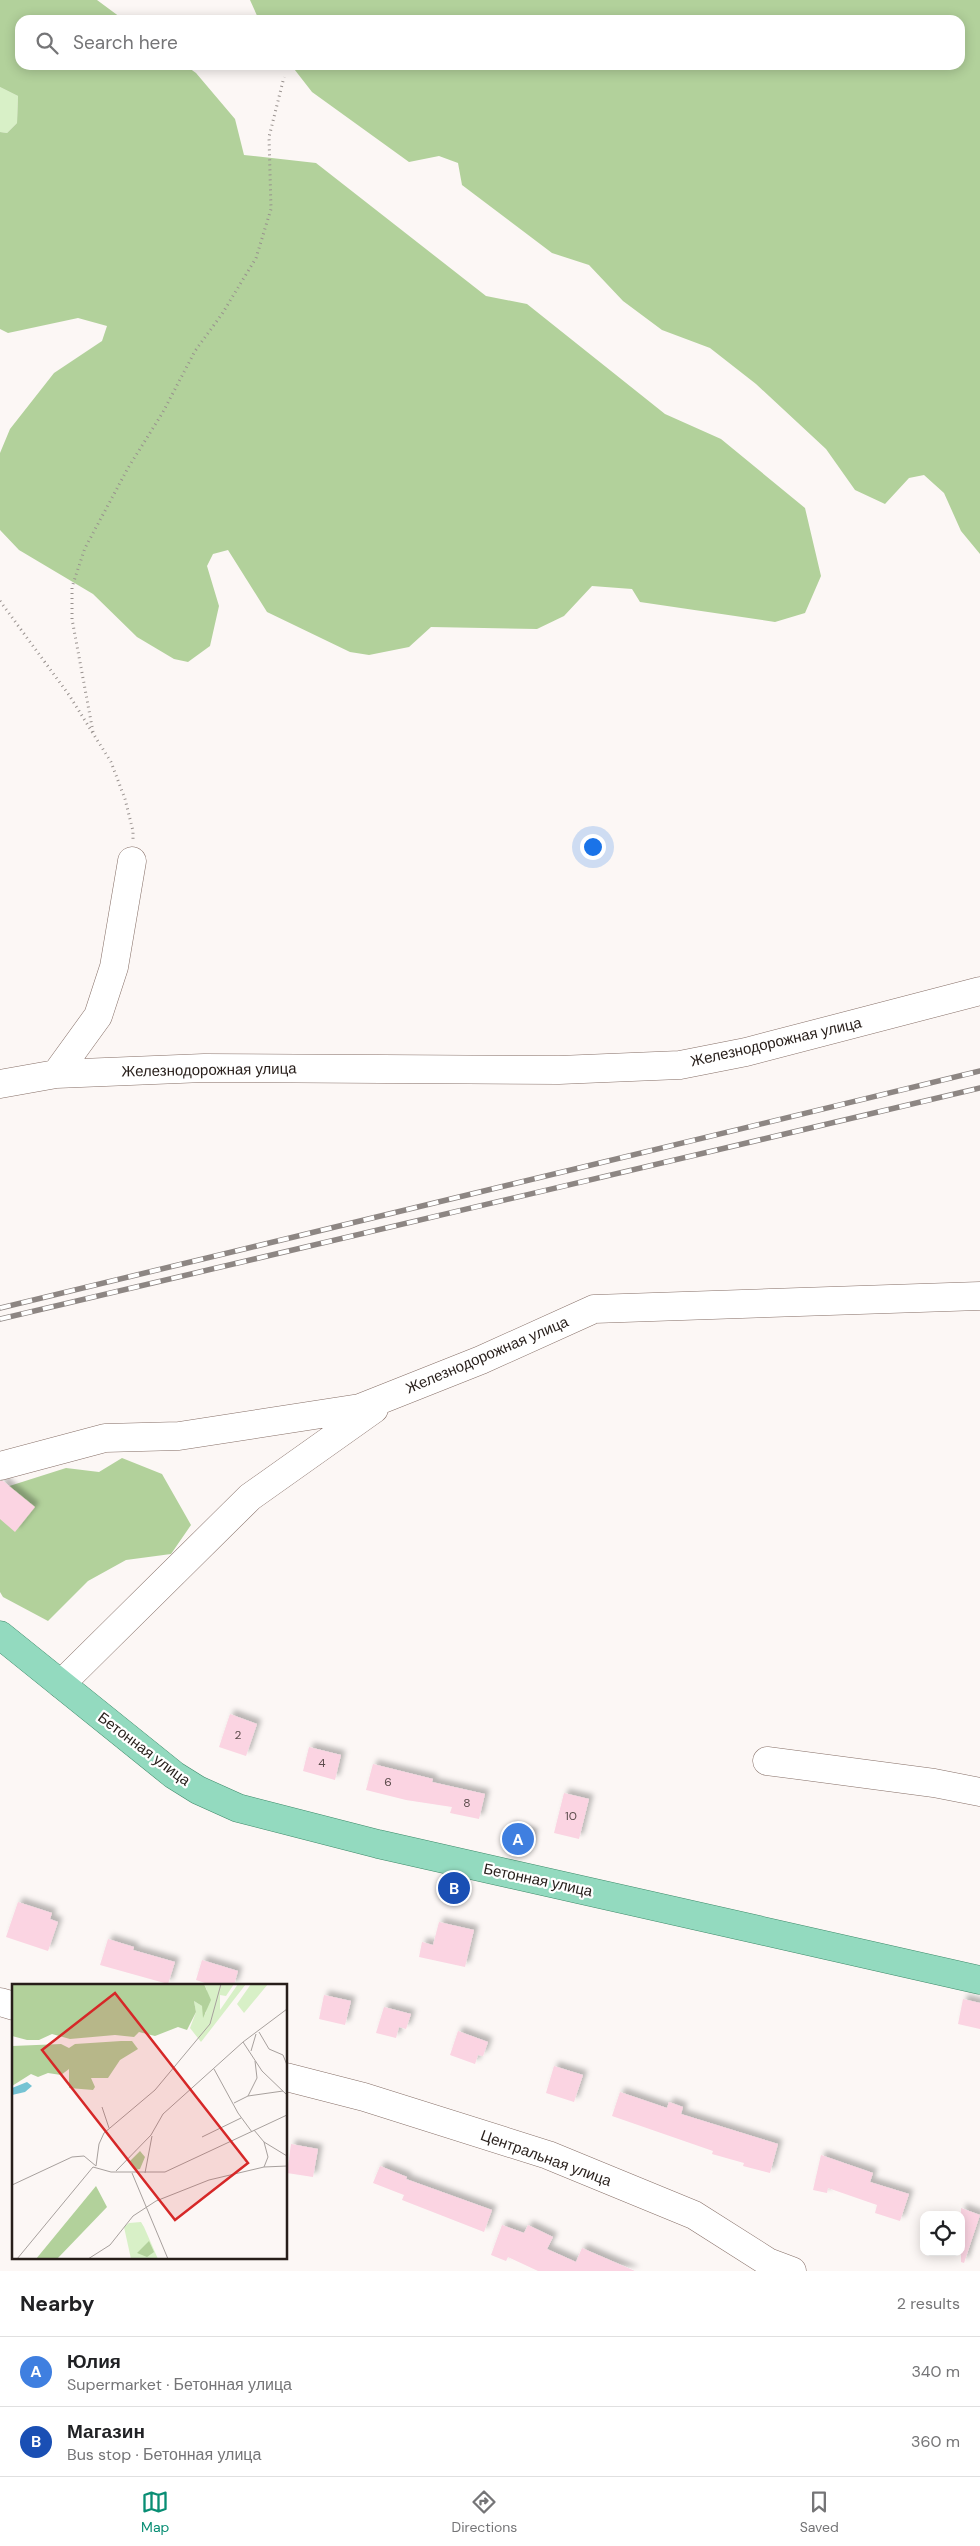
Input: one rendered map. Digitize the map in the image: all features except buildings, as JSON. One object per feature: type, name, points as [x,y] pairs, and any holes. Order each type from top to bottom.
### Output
[{"type":"main road","name":"Бетонная улица","points":[[0,1635],[174,1775],[198,1790],[238,1808],[388,1846],[980,1980]]},
{"type":"street","points":[[56,1074],[98,1016],[114,967],[132,861]]},
{"type":"street","name":"Железнодорожная улица","points":[[0,1084],[56,1074],[204,1068],[559,1070],[680,1065],[746,1052],[980,991]]},
{"type":"street","name":"Железнодорожная улица","points":[[0,1466],[104,1438],[189,1435],[360,1408],[481,1360],[594,1309],[980,1296]]},
{"type":"street","points":[[61,1684],[250,1497],[393,1395]]},
{"type":"street","points":[[767,1761],[934,1783],[980,1792]]},
{"type":"street","name":"Центральная улица","points":[[288,2078],[364,2097],[548,2155],[694,2215],[768,2262],[792,2271]]},
{"type":"path","points":[[93,732],[72,619],[72,587],[85,548],[128,468],[163,412],[195,351],[222,314],[256,258],[271,209],[269,137],[284,77]]},
{"type":"path","points":[[0,601],[93,732],[111,762],[134,831],[132,861]]},
{"type":"green space","points":[[0,0],[97,0],[117,15],[15,15],[15,70],[192,70],[235,119],[244,155],[316,163],[486,296],[527,304],[665,414],[721,439],[805,508],[821,576],[805,613],[775,622],[640,602],[632,589],[592,586],[564,616],[537,629],[431,627],[409,647],[369,655],[350,652],[267,612],[228,550],[213,554],[207,566],[219,606],[210,646],[188,662],[174,659],[137,637],[93,594],[19,550],[0,530],[0,453],[10,429],[54,373],[102,341],[107,326],[78,318],[8,333],[0,329],[0,132],[7,133],[17,123],[18,96],[0,87]]},
{"type":"green space","points":[[250,0],[980,0],[980,554],[961,531],[944,493],[924,475],[909,478],[885,504],[855,490],[826,449],[756,384],[710,348],[662,330],[623,301],[589,265],[552,253],[462,185],[458,163],[439,156],[409,162],[312,92],[295,70],[965,70],[965,15],[257,15]]},
{"type":"green space","points":[[0,87],[18,96],[17,123],[7,133],[0,132]]},
{"type":"green space","points":[[122,1458],[162,1474],[191,1525],[171,1554],[126,1560],[88,1581],[48,1621],[3,1597],[0,1592],[0,1489],[66,1468],[99,1472]]},
{"type":"railway","points":[[0,1308],[980,1071]]},
{"type":"railway","points":[[0,1319],[980,1088]]},
{"type":"place","name":"Юлия","points":[[518,1839]]},
{"type":"place","name":"Магазин","points":[[454,1888]]}]
